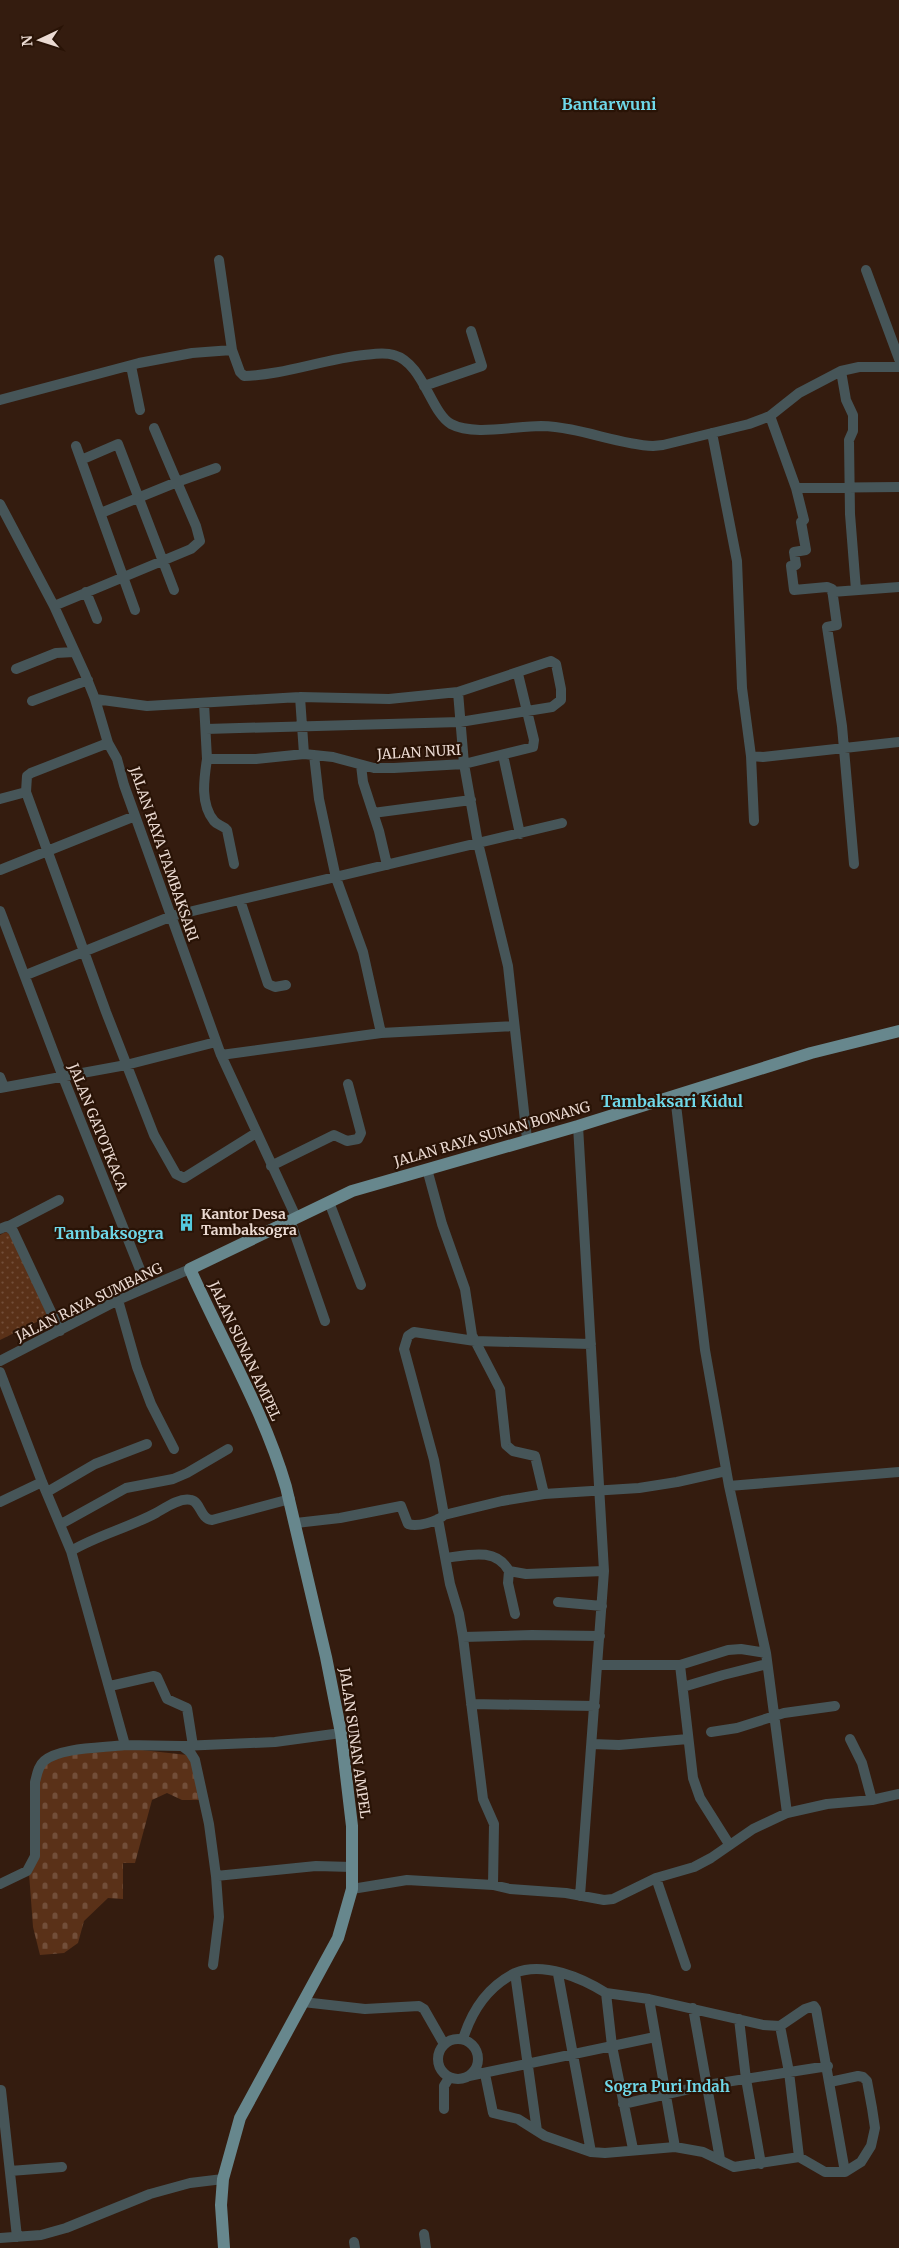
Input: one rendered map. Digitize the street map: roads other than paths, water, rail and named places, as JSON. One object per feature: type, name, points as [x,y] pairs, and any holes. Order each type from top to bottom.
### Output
[{"type":"main road","name":"JALAN RAYA SUNAN BONANG","points":[[190,1269],[352,1191],[527,1139],[578,1126],[811,1053],[899,1031]]},
{"type":"main road","name":"JALAN SUNAN AMPEL","points":[[190,1269],[250,1394],[278,1460],[290,1499],[341,1732],[352,1826],[352,1889],[339,1936],[240,2118],[222,2180],[221,2205],[224,2248]]},
{"type":"street","points":[[219,260],[232,350],[240,372],[244,376],[339,357],[382,353],[395,355],[412,367],[448,423],[460,428],[474,430],[543,426],[593,433],[653,446],[748,424],[770,416],[799,393],[841,372],[859,367],[899,367]]},
{"type":"street","points":[[866,270],[899,359]]},
{"type":"street","points":[[424,386],[482,366],[471,331]]},
{"type":"street","points":[[0,400],[131,366],[192,353],[232,350]]},
{"type":"street","points":[[131,366],[140,410]]},
{"type":"street","points":[[841,372],[846,400],[853,415],[853,431],[849,440],[849,486],[856,590]]},
{"type":"street","points":[[770,416],[796,488],[804,520],[801,522],[806,550],[794,552],[796,565],[791,566],[794,590],[830,587],[832,592],[837,625],[827,626],[837,683],[854,864]]},
{"type":"street","points":[[54,606],[162,560],[191,550],[200,541],[196,526],[154,428]]},
{"type":"street","points":[[712,433],[737,561],[742,688],[751,756],[754,821]]},
{"type":"street","points":[[81,460],[118,444],[174,590]]},
{"type":"street","points":[[76,446],[135,610]]},
{"type":"street","points":[[101,513],[216,468]]},
{"type":"street","points":[[796,488],[899,486]]},
{"type":"street","name":"JALAN RAYA TAMBAKSARI","points":[[0,504],[54,606],[88,680],[108,743],[117,759],[134,816],[172,916],[216,1042],[293,1219],[325,1321]]},
{"type":"street","points":[[832,592],[899,587]]},
{"type":"street","points":[[86,592],[97,619]]},
{"type":"street","points":[[16,669],[56,653],[74,652]]},
{"type":"street","points":[[95,699],[147,706],[300,697],[389,699],[458,692],[551,662],[556,664],[561,689],[559,704],[528,712],[460,722],[206,730]]},
{"type":"street","points":[[518,674],[528,712]]},
{"type":"street","points":[[32,701],[88,680]]},
{"type":"street","points":[[458,692],[464,764],[478,843],[508,966],[527,1139]]},
{"type":"street","points":[[300,697],[302,728],[336,878],[363,952],[381,1032]]},
{"type":"street","points":[[204,703],[207,759],[204,787],[206,802],[213,820],[227,830],[234,864]]},
{"type":"street","name":"JALAN NURI","points":[[207,759],[256,759],[309,755],[333,757],[374,768],[464,764],[533,747],[534,740],[528,712]]},
{"type":"street","points":[[751,756],[763,757],[899,742]]},
{"type":"street","points":[[108,743],[27,776],[26,792],[46,851],[126,1065],[154,1136],[178,1177],[184,1178],[256,1133]]},
{"type":"street","points":[[504,755],[520,834]]},
{"type":"street","points":[[361,765],[363,782],[379,831],[387,865]]},
{"type":"street","points":[[0,799],[26,792]]},
{"type":"street","points":[[373,813],[471,800]]},
{"type":"street","points":[[0,870],[134,816]]},
{"type":"street","points":[[26,975],[172,916],[520,834],[562,822]]},
{"type":"street","points":[[240,900],[268,984],[274,987],[286,985]]},
{"type":"street","name":"JALAN GATOTKACA","points":[[0,911],[26,975],[63,1077],[147,1288]]},
{"type":"street","points":[[221,1055],[381,1032],[514,1026]]},
{"type":"street","points":[[1,1084],[63,1077],[126,1065],[216,1042]]},
{"type":"street","points":[[271,1166],[334,1135],[347,1141],[358,1140],[361,1133],[348,1084]]},
{"type":"street","points":[[675,1096],[703,1337],[726,1471],[766,1653],[787,1813]]},
{"type":"street","points":[[578,1126],[601,1491],[604,1571],[580,1896]]},
{"type":"street","points":[[427,1169],[442,1224],[465,1289],[474,1341],[491,1369],[500,1390],[506,1445],[512,1451],[535,1456],[544,1494]]},
{"type":"street","points":[[4,1227],[59,1200]]},
{"type":"street","points":[[329,1202],[361,1285]]},
{"type":"street","points":[[4,1227],[13,1231],[60,1331]]},
{"type":"street","name":"JALAN RAYA SUMBANG","points":[[0,1360],[118,1300],[190,1269]]},
{"type":"street","points":[[118,1300],[137,1367],[150,1404],[174,1449]]},
{"type":"street","points":[[494,1885],[494,1824],[483,1799],[479,1753],[463,1637],[459,1614],[450,1584],[434,1460],[404,1344],[408,1336],[414,1332],[474,1341],[592,1344]]},
{"type":"street","points":[[0,1372],[42,1482],[71,1551],[125,1745]]},
{"type":"street","points":[[47,1492],[95,1464],[147,1444]]},
{"type":"street","points":[[61,1524],[126,1488],[158,1482],[187,1473],[228,1449]]},
{"type":"street","points":[[296,1523],[340,1518],[401,1506],[410,1526],[502,1501],[544,1494],[601,1491],[677,1482],[726,1471]]},
{"type":"street","points":[[729,1486],[899,1472]]},
{"type":"street","points":[[0,1502],[42,1482]]},
{"type":"street","points":[[71,1551],[86,1542],[134,1524],[173,1504],[189,1500],[195,1502],[204,1517],[212,1520],[290,1499]]},
{"type":"street","points":[[446,1558],[475,1554],[501,1559],[509,1571],[508,1583],[514,1614]]},
{"type":"street","points":[[509,1571],[526,1574],[604,1571]]},
{"type":"street","points":[[558,1602],[602,1606]]},
{"type":"street","points":[[463,1637],[600,1636]]},
{"type":"street","points":[[598,1665],[680,1665],[728,1650],[741,1649],[766,1653]]},
{"type":"street","points":[[683,1687],[723,1674],[767,1664]]},
{"type":"street","points":[[680,1665],[691,1772],[696,1791],[729,1844]]},
{"type":"street","points":[[110,1686],[154,1676],[157,1677],[168,1699],[187,1708],[193,1746]]},
{"type":"street","points":[[471,1704],[595,1706]]},
{"type":"street","points":[[711,1732],[737,1728],[774,1716],[836,1706]]},
{"type":"street","points":[[0,1884],[27,1871],[35,1856],[35,1782],[37,1772],[43,1762],[53,1756],[73,1751],[125,1745],[193,1746],[275,1742],[341,1732]]},
{"type":"street","points":[[592,1744],[619,1745],[688,1739]]},
{"type":"street","points":[[850,1739],[862,1763],[872,1800]]},
{"type":"street","points":[[182,1746],[190,1752],[195,1760],[209,1824],[219,1917],[213,1965]]},
{"type":"street","points":[[352,1889],[407,1880],[494,1885],[510,1889],[566,1893],[604,1900],[613,1899],[656,1878],[694,1867],[712,1858],[729,1844],[753,1829],[787,1813],[827,1804],[872,1800],[899,1794]]},
{"type":"street","points":[[216,1876],[316,1866],[352,1868]]},
{"type":"street","points":[[656,1878],[686,1966]]},
{"type":"street","points":[[463,2040],[476,2008],[487,1994],[504,1978],[526,1969],[544,1969],[558,1974],[567,1974],[590,1983],[606,1993],[650,1999],[764,2025],[780,2026],[805,2008],[814,2006],[828,2066],[845,2172]]},
{"type":"street","points":[[515,1973],[537,2131]]},
{"type":"street","points":[[558,1974],[574,2054],[590,2152]]},
{"type":"street","points":[[606,1993],[612,2046],[633,2149]]},
{"type":"street","points":[[650,1999],[675,2147]]},
{"type":"street","points":[[302,2005],[365,2009],[419,2006],[424,2009],[444,2044]]},
{"type":"street","points":[[693,2008],[720,2159]]},
{"type":"street","points":[[739,2019],[746,2079],[760,2164]]},
{"type":"street","points":[[780,2026],[789,2072],[799,2157]]},
{"type":"street","points":[[469,2076],[473,2072],[478,2059],[474,2047],[463,2040],[456,2039],[444,2044],[440,2049],[438,2062],[440,2068],[449,2078],[456,2080],[655,2037]]},
{"type":"street","points":[[623,2104],[707,2085],[828,2066]]},
{"type":"street","points":[[485,2074],[493,2113],[518,2119],[545,2136],[590,2152],[605,2153],[633,2149],[675,2147],[704,2152],[734,2167],[799,2157],[825,2172],[845,2172],[861,2162],[871,2146],[874,2128],[872,2108],[867,2081],[863,2077],[858,2076],[830,2082]]},
{"type":"street","points":[[444,2109],[444,2086],[449,2078]]},
{"type":"street","points":[[1,2090],[18,2238]]},
{"type":"street","points":[[10,2171],[62,2167]]},
{"type":"street","points":[[0,2238],[41,2235],[66,2228],[166,2189],[190,2183],[222,2180]]},
{"type":"street","points":[[424,2234],[426,2248]]},
{"type":"place","name":"Kantor Desa Tambaksogra","points":[[187,1222]]},
{"type":"district","name":"Bantarwuni","points":[[609,104]]},
{"type":"district","name":"Tambaksari Kidul","points":[[672,1101]]},
{"type":"district","name":"Tambaksogra","points":[[109,1233]]},
{"type":"district","name":"Sogra Puri Indah","points":[[667,2086]]}]
